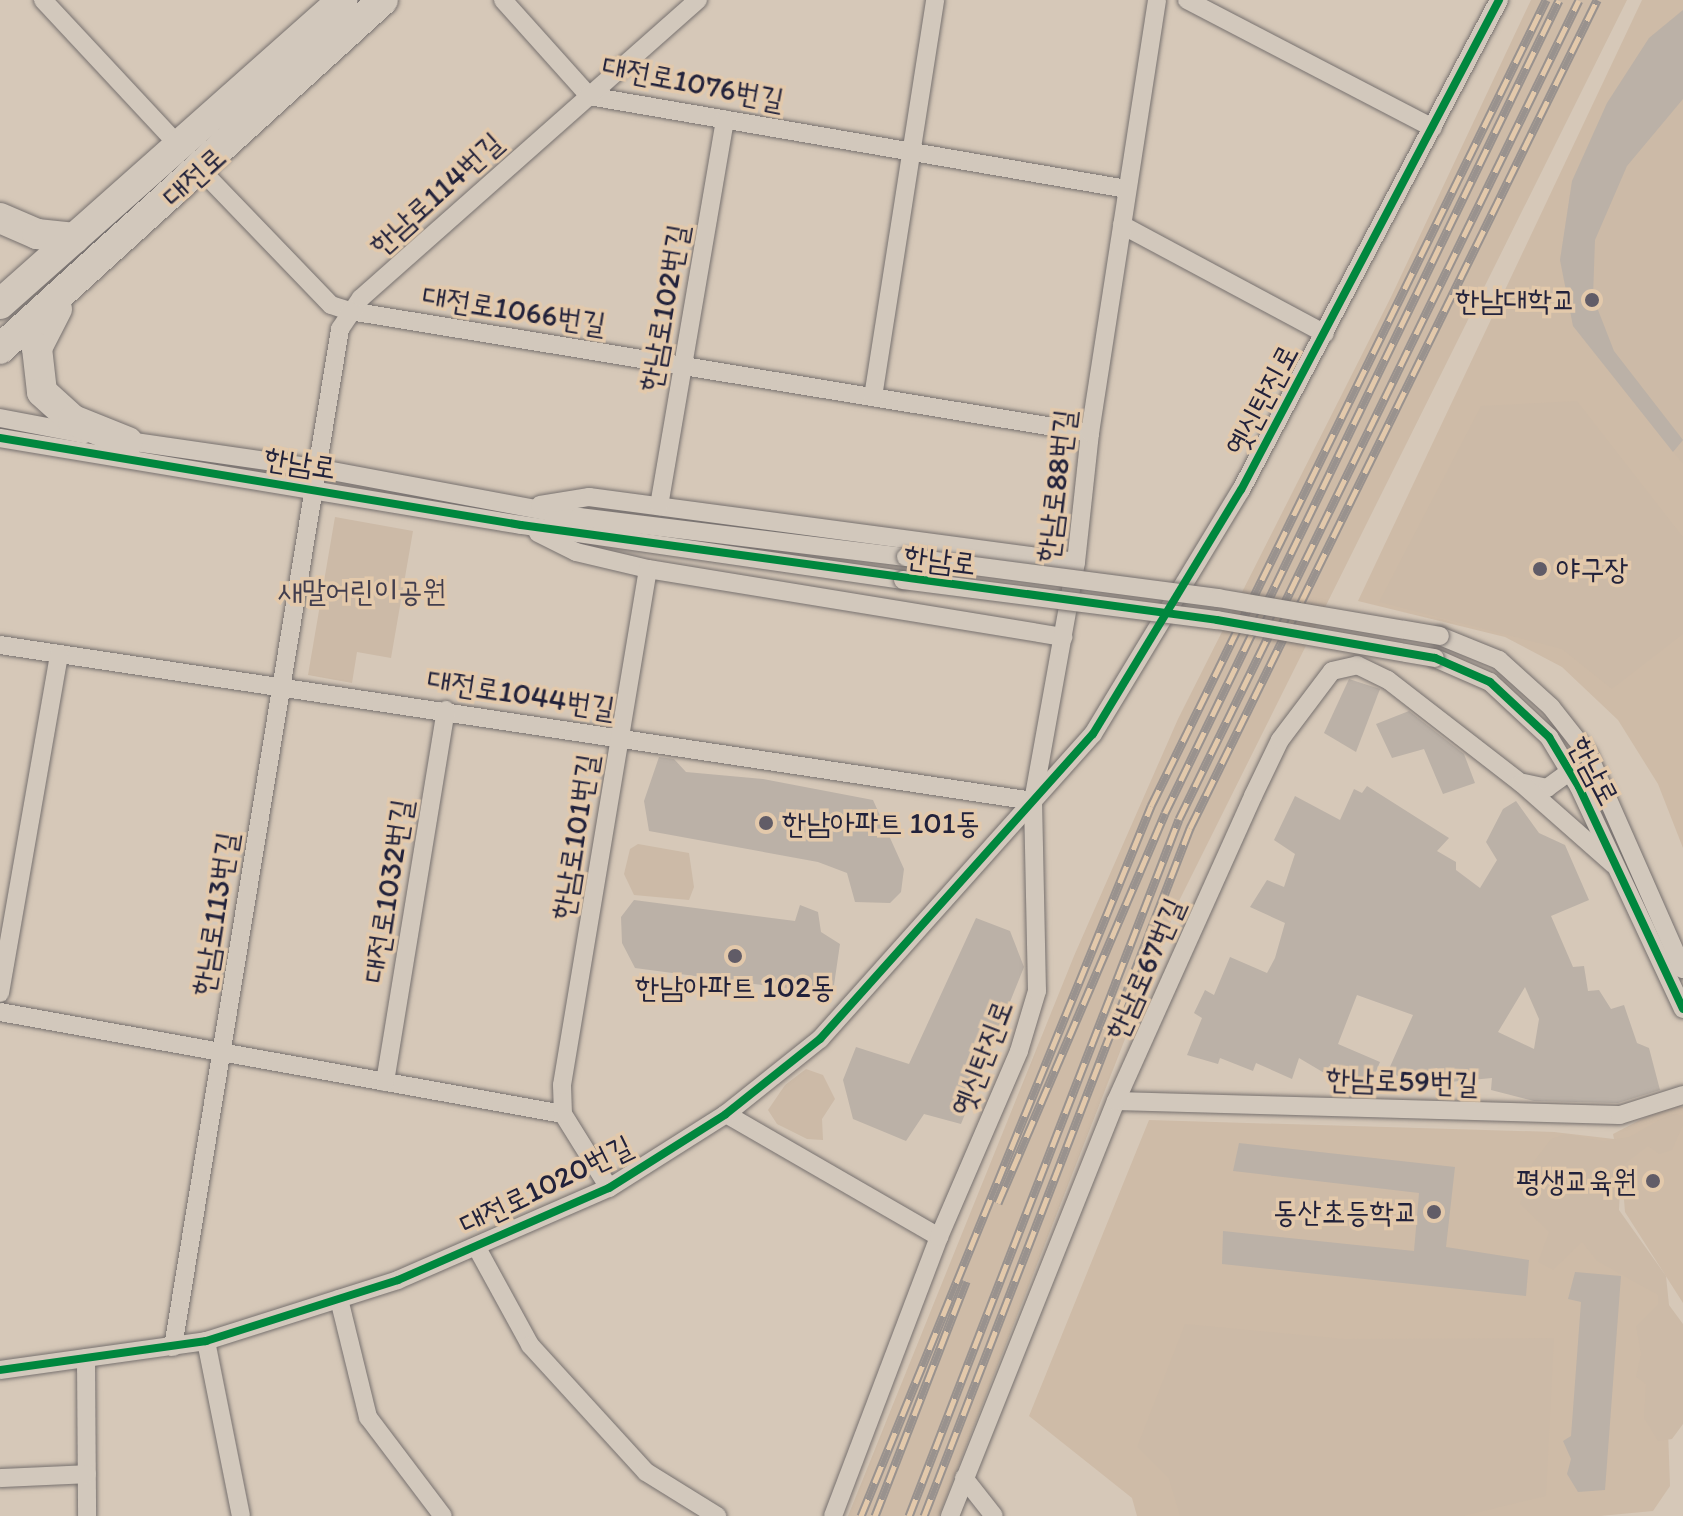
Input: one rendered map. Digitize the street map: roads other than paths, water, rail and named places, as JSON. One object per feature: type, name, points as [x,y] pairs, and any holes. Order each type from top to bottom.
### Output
[{"type":"main road","name":"대전로","points":[[0,304],[342,0]]},
{"type":"main road","name":"대전로","points":[[0,349],[202,171],[383,0]]},
{"type":"main road","points":[[0,218],[37,234],[75,238]]},
{"type":"main road","points":[[65,293],[37,348],[42,392],[73,420],[128,442]]},
{"type":"street","points":[[43,0],[180,147]]},
{"type":"street","name":"대전로1076번길","points":[[503,0],[589,96],[1127,189]]},
{"type":"street","name":"한남로114번길","points":[[312,489],[340,329],[350,311],[698,0]]},
{"type":"street","points":[[873,397],[935,0]]},
{"type":"street","name":"한남로88번길","points":[[1033,801],[1076,562],[1090,433],[1157,0]]},
{"type":"street","points":[[1187,0],[1433,128]]},
{"type":"street","name":"옛신탄진로","points":[[833,1516],[939,1237],[1019,1051],[1037,991],[1033,801],[1093,734],[1147,649],[1325,334],[1499,0]]},
{"type":"street","name":"한남로102번길","points":[[659,506],[725,120]]},
{"type":"street","name":"대전로1066번길","points":[[202,171],[331,305],[350,311],[1090,433]]},
{"type":"street","points":[[1122,225],[1325,334]]},
{"type":"street","name":"한남로","points":[[0,418],[128,442],[316,468],[523,516],[903,580],[1217,620],[1435,658],[1472,672],[1516,703],[1549,737],[1570,771],[1683,1009]]},
{"type":"street","name":"한남로","points":[[0,438],[312,489],[523,516],[906,557],[1218,598],[1440,636],[1499,660],[1551,707],[1588,754],[1683,969]]},
{"type":"street","name":"한남로113번길","points":[[173,1347],[312,489]]},
{"type":"street","points":[[523,516],[589,497],[1076,562]]},
{"type":"street","points":[[523,516],[576,552],[648,569],[1063,637]]},
{"type":"street","name":"한남로101번길","points":[[563,1114],[562,1085],[648,569]]},
{"type":"street","name":"대전로1044번길","points":[[0,645],[282,684],[1033,801]]},
{"type":"street","points":[[0,993],[59,654]]},
{"type":"street","name":"한남로67번길","points":[[950,1516],[1116,1101],[1280,740],[1332,671],[1357,665],[1388,680],[1521,783],[1613,864]]},
{"type":"street","name":"대전로1032번길","points":[[385,1082],[446,710]]},
{"type":"street","points":[[1521,783],[1547,788],[1570,771]]},
{"type":"street","name":"대전로1020번길","points":[[0,1370],[206,1341],[339,1299],[477,1248],[609,1188],[726,1114],[820,1039],[1033,801]]},
{"type":"street","points":[[0,1012],[563,1114],[609,1188]]},
{"type":"street","name":"한남로59번길","points":[[1116,1101],[1620,1115],[1683,1095]]},
{"type":"street","points":[[726,1114],[939,1237]]},
{"type":"street","points":[[477,1248],[530,1345],[646,1472],[694,1512],[717,1516]]},
{"type":"street","points":[[339,1299],[368,1417],[443,1516]]},
{"type":"street","points":[[206,1341],[241,1516]]},
{"type":"street","points":[[86,1358],[87,1516]]},
{"type":"street","points":[[0,1478],[87,1474]]},
{"type":"street","points":[[964,1478],[994,1516]]},
{"type":"railway","points":[[861,1516],[1151,806],[1546,0]]},
{"type":"railway","points":[[998,1203],[1165,813],[1559,0]]},
{"type":"railway","points":[[909,1516],[1179,819],[1579,0]]},
{"type":"railway","points":[[924,1516],[1190,828],[1597,0]]},
{"type":"railway","points":[[875,1516],[966,1281]]},
{"type":"place","name":"한남대학교","points":[[1592,300]]},
{"type":"place","name":"야구장","points":[[1540,569]]},
{"type":"place","name":"한남아파트 101동","points":[[766,823]]},
{"type":"place","name":"한남아파트 102동","points":[[735,956]]},
{"type":"place","name":"평생교육원","points":[[1653,1181]]},
{"type":"place","name":"동산초등학교","points":[[1434,1212]]},
{"type":"park label","name":"새말어린이공원","points":[[362,591]]}]
